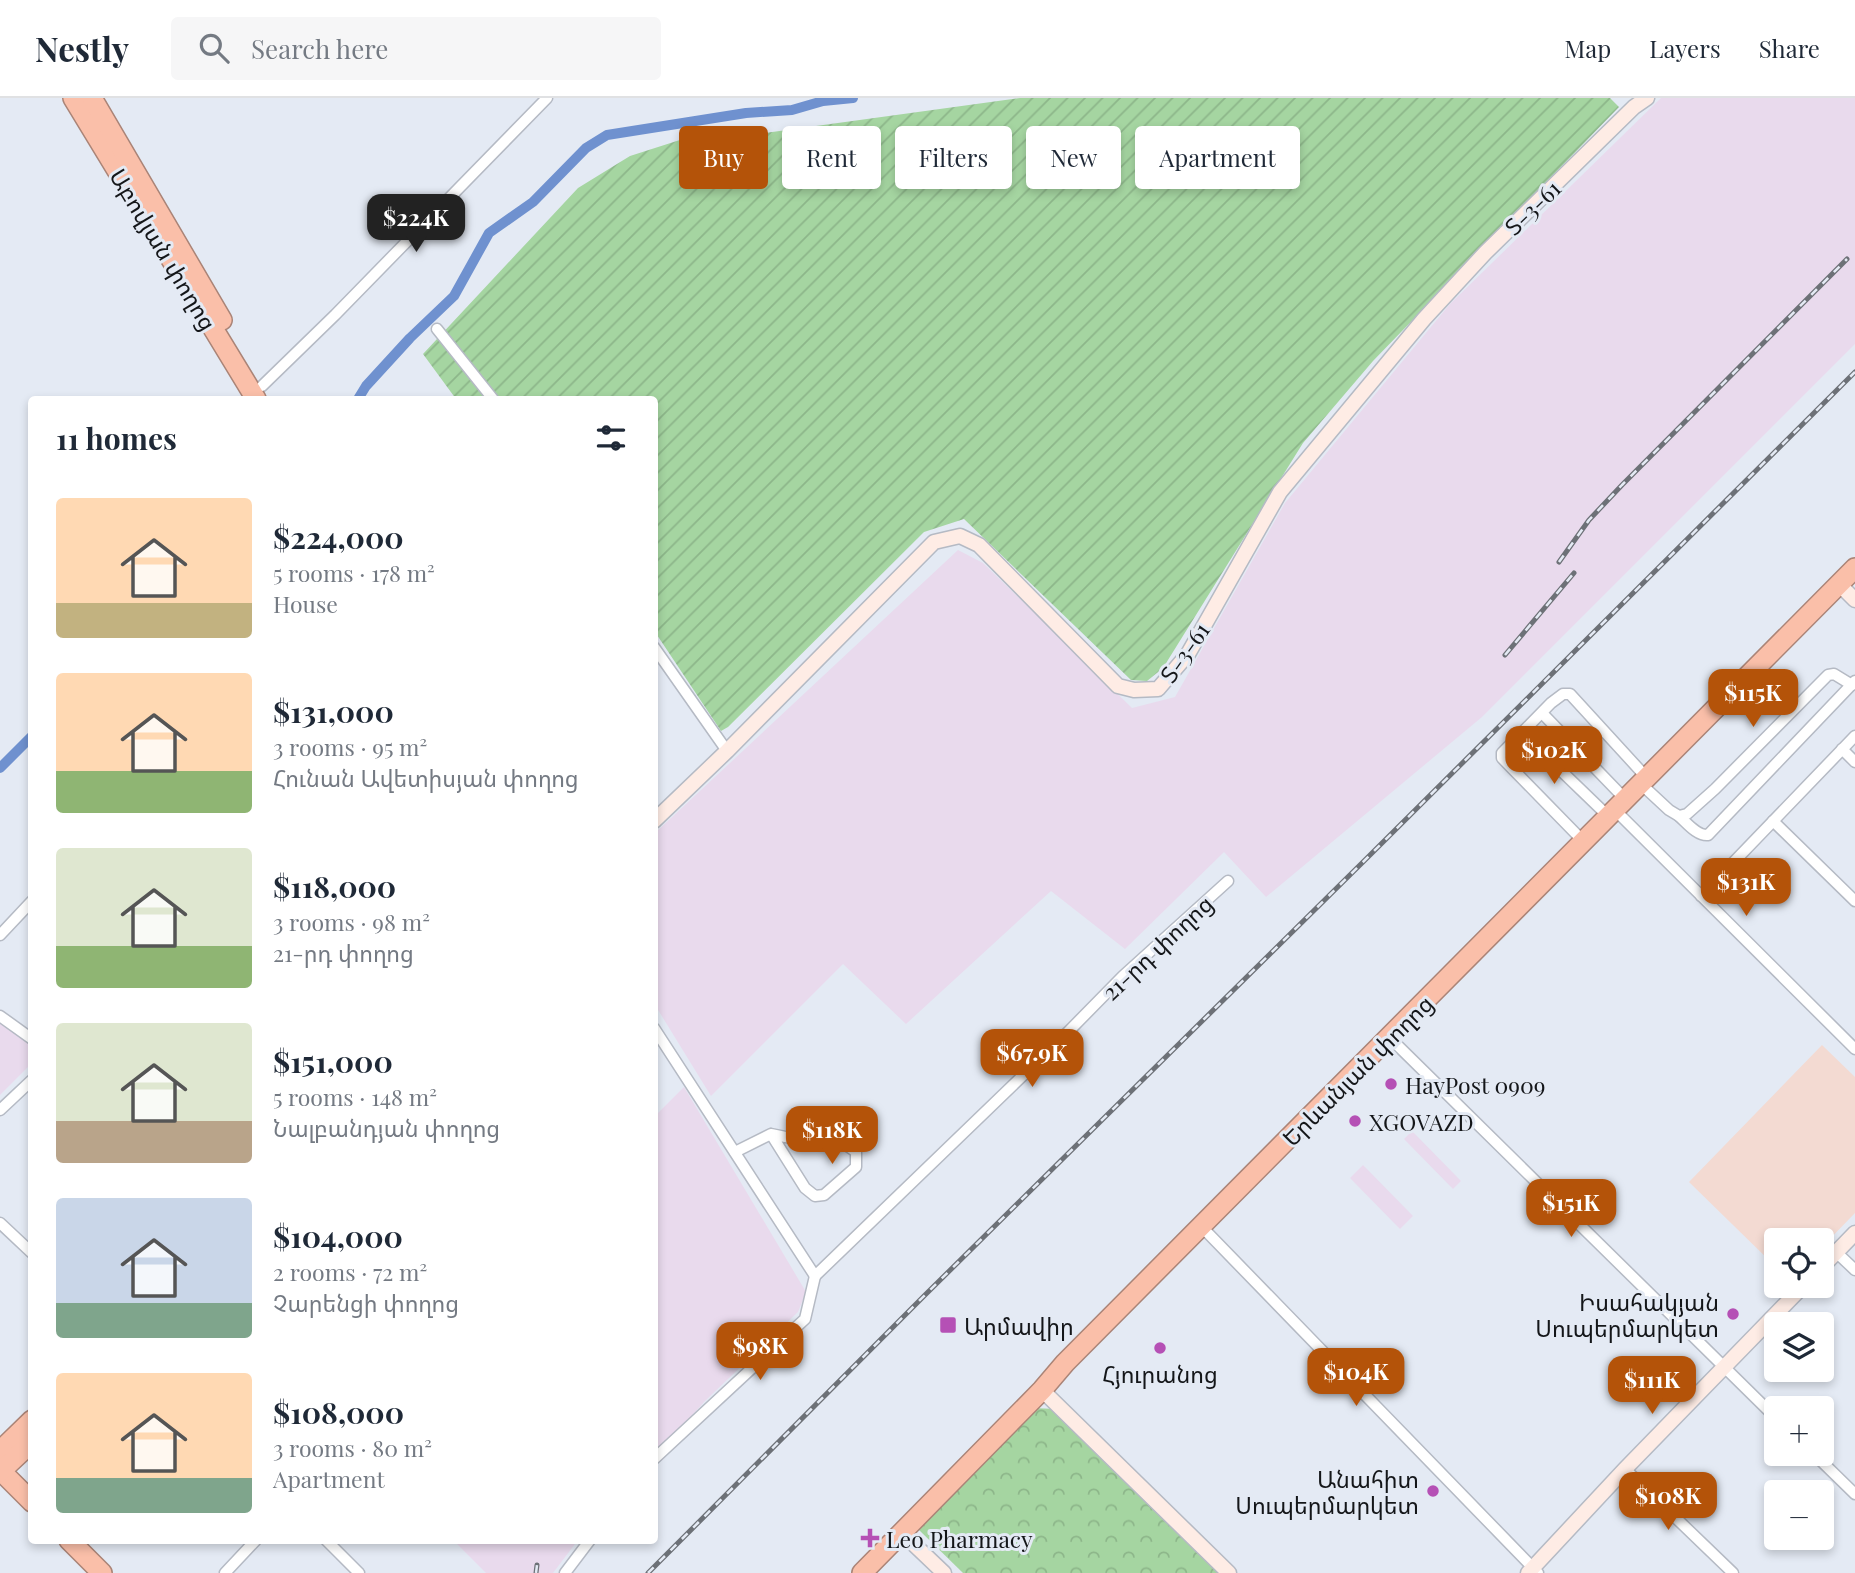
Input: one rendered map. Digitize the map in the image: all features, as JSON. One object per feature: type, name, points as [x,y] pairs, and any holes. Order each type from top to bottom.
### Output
[{"type":"highway","name":"Աբովյան փողոց","points":[[74,98],[262,395]]},
{"type":"highway","name":"Աբովյան փողոց","points":[[92,98],[237,356]]},
{"type":"highway","name":"Երևանյան փողոց","points":[[862,1573],[1065,1363],[1855,568]]},
{"type":"highway","points":[[0,1451],[28,1424]]},
{"type":"highway","points":[[28,1446],[1,1472],[28,1498]]},
{"type":"highway","points":[[73,1544],[102,1573]]},
{"type":"street","points":[[262,395],[335,315],[547,98]]},
{"type":"street","name":"Տ-3-61","points":[[658,817],[934,541],[960,536],[979,545],[1118,686],[1135,690],[1158,689],[1188,654],[1280,492],[1424,319],[1485,253],[1634,107],[1647,98]]},
{"type":"street","points":[[437,329],[491,396]]},
{"type":"street","points":[[1839,584],[1855,600]]},
{"type":"street","points":[[658,653],[727,751]]},
{"type":"street","points":[[1584,842],[1502,758],[1502,753],[1563,694],[1570,694],[1669,810],[1695,831],[1708,835],[1853,683],[1835,674],[1828,675],[1715,789],[1688,814],[1679,816]]},
{"type":"street","points":[[1542,713],[1616,809],[1855,1049]]},
{"type":"street","points":[[1522,733],[1616,809]]},
{"type":"street","points":[[1701,896],[1855,736]]},
{"type":"street","points":[[1842,749],[1855,762]]},
{"type":"street","points":[[1773,821],[1855,901]]},
{"type":"street","name":"21-րդ փողոց","points":[[815,1276],[1123,976],[1228,881]]},
{"type":"street","points":[[0,935],[28,905]]},
{"type":"street","points":[[0,1016],[28,1036]]},
{"type":"street","points":[[658,1034],[815,1276],[805,1319],[658,1455]]},
{"type":"street","points":[[1389,1037],[1764,1406]]},
{"type":"street","points":[[0,1110],[28,1084]]},
{"type":"street","points":[[735,1152],[771,1134],[800,1140],[843,1143],[856,1152],[856,1167],[824,1195],[815,1196],[805,1188],[771,1134]]},
{"type":"street","points":[[0,1223],[28,1249]]},
{"type":"street","points":[[1201,1226],[1533,1571],[1625,1469],[1791,1298]]},
{"type":"street","points":[[1855,1233],[1836,1252],[1855,1270]]},
{"type":"street","points":[[1041,1390],[1229,1573]]},
{"type":"street","points":[[1826,1466],[1855,1494]]},
{"type":"street","points":[[1625,1469],[1733,1573]]},
{"type":"street","points":[[901,1532],[944,1573]]},
{"type":"street","points":[[225,1573],[252,1544]]},
{"type":"street","points":[[330,1544],[359,1573]]},
{"type":"street","points":[[565,1573],[587,1544]]},
{"type":"shaded area","points":[[1661,98],[1855,98],[1855,344],[1482,717],[1266,897],[1224,852],[1125,949],[1051,891],[906,1024],[843,964],[711,1096],[658,1010],[658,830],[958,550],[983,563],[1132,708],[1175,697],[1285,503],[1450,304]]},
{"type":"shaded area","points":[[0,1023],[28,1042],[28,1067],[0,1095]]},
{"type":"shaded area","points":[[1822,1045],[1855,1077],[1855,1213],[1834,1235],[1834,1228],[1764,1228],[1764,1255],[1689,1182]]},
{"type":"shaded area","points":[[684,1087],[806,1292],[798,1312],[705,1401],[658,1453],[658,1113]]},
{"type":"shaded area","points":[[1412,1131],[1461,1181],[1453,1189],[1404,1139]]},
{"type":"shaded area","points":[[1363,1165],[1413,1216],[1400,1229],[1350,1178]]},
{"type":"shaded area","points":[[457,1544],[575,1544],[553,1573],[486,1573]]},
{"type":"green space","points":[[1020,98],[1610,98],[1619,107],[1373,361],[1303,443],[1163,668],[1147,681],[1131,680],[964,519],[924,532],[721,731],[658,636],[658,396],[454,396],[423,354],[578,188],[630,156],[679,140],[679,189],[768,189],[768,133],[782,131],[782,189],[881,189],[881,126],[816,126]]},
{"type":"green space","points":[[1033,1408],[1056,1409],[1223,1573],[963,1573],[918,1529]]},
{"type":"waterway","points":[[360,396],[410,338],[454,296],[489,233],[533,202],[586,148],[607,135],[746,113],[792,110],[823,101],[853,98]]},
{"type":"waterway","points":[[0,768],[28,740]]},
{"type":"railway","points":[[1559,562],[1589,520],[1622,485],[1847,259]]},
{"type":"railway","points":[[648,1573],[1855,372]]},
{"type":"railway","points":[[1505,655],[1574,573]]},
{"type":"railway","points":[[536,1573],[537,1565]]},
{"type":"place","name":"HayPost 0909","points":[[1391,1084]]},
{"type":"place","name":"XGOVAZD","points":[[1355,1121]]},
{"type":"place","name":"Իսահակյան Սուպերմարկետ","points":[[1733,1314]]},
{"type":"place","name":"Արմավիր","points":[[948,1325]]},
{"type":"place","name":"Հյուրանոց","points":[[1160,1348]]},
{"type":"place","name":"Անահիտ Սուպերմարկետ","points":[[1433,1491]]},
{"type":"place","name":"Leo Pharmacy","points":[[870,1538]]}]
